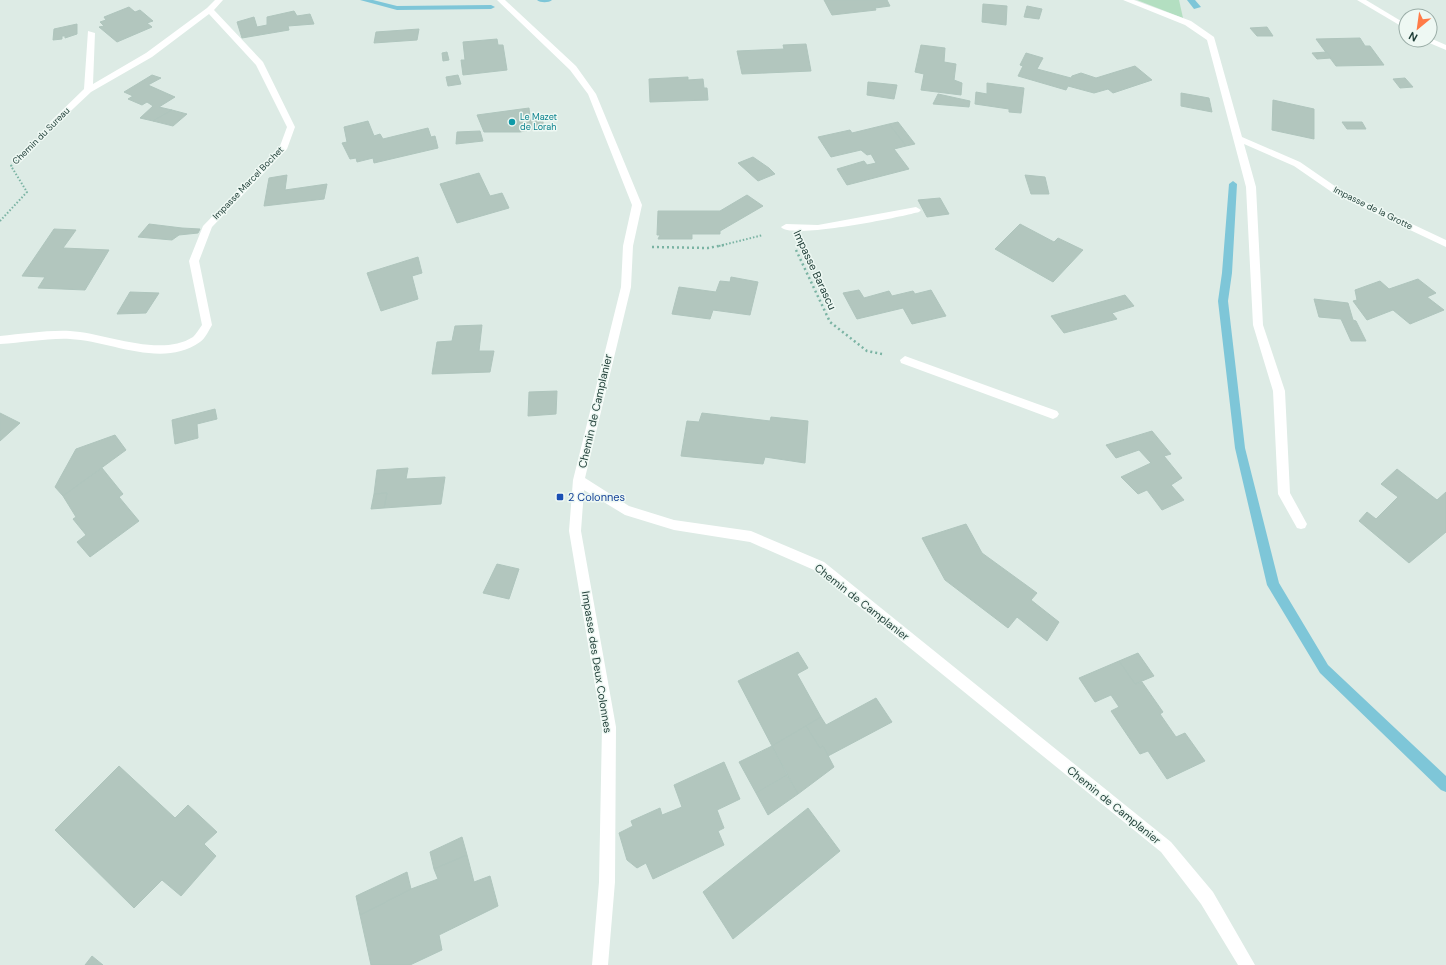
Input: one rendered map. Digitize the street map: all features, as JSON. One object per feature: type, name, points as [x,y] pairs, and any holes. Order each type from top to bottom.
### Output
[{"type":"street","name":"Chemin du Sureau","points":[[54,122],[88,90],[149,55],[210,10],[219,0]]},
{"type":"street","name":"Chemin de Camplanier","points":[[501,0],[573,68],[592,94],[637,205],[628,246],[626,287],[579,480],[625,510],[674,525],[751,537],[819,566],[1166,847],[1207,898],[1247,965]]},
{"type":"street","points":[[1127,0],[1188,23],[1211,39],[1251,186],[1258,325],[1279,391],[1284,494],[1301,524]]},
{"type":"street","points":[[1361,0],[1398,22]]},
{"type":"street","name":"Impasse Marcel Bochet","points":[[0,340],[71,335],[144,348],[175,349],[187,346],[205,333],[207,325],[194,261],[208,226],[284,147],[291,128],[260,64],[210,10]]},
{"type":"street","points":[[88,90],[90,34]]},
{"type":"street","name":"Impasse de la Grotte","points":[[1237,138],[1297,164],[1339,193],[1446,244]]},
{"type":"street","points":[[786,227],[818,228],[916,210]]},
{"type":"street","points":[[905,360],[1053,414]]},
{"type":"street","name":"Impasse des Deux Colonnes","points":[[579,480],[575,531],[609,727],[607,882],[600,965]]},
{"type":"path","name":"Chemin du Sureau","points":[[0,221],[27,192],[11,166],[54,122]]},
{"type":"path","name":"Impasse Barascu","points":[[628,246],[708,248],[744,241],[786,227],[809,280],[830,322],[867,350],[905,360]]},
{"type":"green space","points":[[1137,0],[1179,0],[1183,18]]},
{"type":"building","points":[[824,0],[887,0],[890,6],[875,8],[876,10],[832,15]]},
{"type":"building","points":[[983,4],[1007,6],[1006,25],[982,22]]},
{"type":"building","points":[[1027,6],[1042,9],[1039,19],[1024,17]]},
{"type":"building","points":[[129,7],[135,12],[140,10],[153,21],[147,23],[152,27],[117,42],[99,27],[104,26],[100,22],[106,20],[104,17]]},
{"type":"building","points":[[294,11],[297,16],[310,14],[314,24],[288,26],[289,30],[242,38],[237,22],[254,17],[257,27],[267,25],[267,17]]},
{"type":"building","points":[[77,24],[77,34],[65,38],[65,36],[62,36],[62,39],[53,40],[54,29]]},
{"type":"building","points":[[1267,27],[1273,36],[1257,36],[1250,28]]},
{"type":"building","points":[[419,29],[417,40],[374,43],[376,32]]},
{"type":"building","points":[[1360,38],[1365,46],[1370,46],[1384,65],[1336,66],[1316,39]]},
{"type":"building","points":[[497,39],[498,45],[503,45],[507,70],[463,75],[461,60],[465,60],[463,42]]},
{"type":"building","points":[[806,44],[811,71],[742,74],[737,51],[784,49],[783,45]]},
{"type":"building","points":[[921,45],[945,48],[944,62],[956,64],[954,80],[962,83],[961,95],[921,90],[924,74],[915,72]]},
{"type":"building","points":[[447,52],[449,60],[443,61],[442,53]]},
{"type":"building","points":[[1327,52],[1331,58],[1317,59],[1312,53]]},
{"type":"building","points":[[1026,53],[1043,58],[1037,69],[1071,78],[1072,76],[1081,73],[1096,78],[1135,66],[1152,80],[1113,93],[1108,89],[1094,93],[1068,86],[1066,90],[1018,76],[1023,66],[1020,65]]},
{"type":"building","points":[[152,75],[161,78],[148,85],[175,97],[159,107],[172,110],[153,121],[140,118],[153,106],[147,102],[142,105],[128,99],[133,96],[124,92]]},
{"type":"building","points":[[458,75],[461,84],[448,86],[446,77]]},
{"type":"building","points":[[688,77],[688,80],[703,79],[704,88],[707,88],[708,100],[650,102],[649,79]]},
{"type":"building","points":[[1405,78],[1413,87],[1400,88],[1393,79]]},
{"type":"building","points":[[868,82],[897,85],[894,99],[867,95]]},
{"type":"building","points":[[987,83],[1024,88],[1021,113],[1009,112],[1009,109],[975,104],[976,92],[987,94]]},
{"type":"building","points":[[1181,93],[1209,98],[1212,112],[1181,106]]},
{"type":"building","points":[[938,94],[970,101],[969,107],[933,104]]},
{"type":"building","points":[[1273,100],[1314,109],[1314,139],[1272,130]]},
{"type":"building","name":"Le Mazet de Lorah","points":[[529,108],[530,117],[542,117],[544,127],[520,132],[484,132],[477,115]]},
{"type":"building","points":[[172,110],[187,114],[173,126],[153,121]]},
{"type":"building","points":[[368,121],[374,136],[380,134],[383,139],[428,128],[431,137],[435,136],[438,148],[374,163],[373,158],[357,162],[356,158],[350,159],[342,143],[347,142],[344,127]]},
{"type":"building","points":[[898,122],[915,144],[906,146],[889,124]]},
{"type":"building","points":[[1342,122],[1362,122],[1366,129],[1347,129]]},
{"type":"building","points":[[889,124],[906,146],[894,149],[909,169],[847,185],[837,169],[864,161],[867,165],[876,163],[871,154],[867,155],[861,150],[831,157],[818,137],[850,130],[852,133]]},
{"type":"building","points":[[480,131],[483,141],[456,144],[457,132]]},
{"type":"building","points":[[753,157],[775,174],[758,181],[738,163]]},
{"type":"building","points":[[479,173],[490,196],[502,193],[509,208],[457,223],[440,184]]},
{"type":"building","points":[[287,175],[285,190],[327,184],[324,199],[264,206],[269,178]]},
{"type":"building","points":[[1025,175],[1045,177],[1049,194],[1031,194]]},
{"type":"building","points":[[747,195],[763,206],[720,231],[720,234],[692,234],[692,239],[658,239],[660,235],[657,235],[658,211],[720,211]]},
{"type":"building","points":[[940,198],[949,214],[927,217],[918,200]]},
{"type":"building","points":[[149,224],[200,229],[198,233],[179,235],[172,240],[138,237]]},
{"type":"building","points":[[1020,224],[1054,242],[1058,238],[1083,250],[1053,282],[995,249]]},
{"type":"building","points":[[54,229],[76,230],[63,248],[109,250],[85,290],[38,288],[45,277],[22,276]]},
{"type":"building","points":[[418,257],[422,273],[412,276],[418,299],[381,311],[367,273]]},
{"type":"building","points":[[731,277],[758,282],[750,315],[713,310],[710,319],[672,314],[679,287],[716,292],[720,281],[730,282]]},
{"type":"building","points":[[1418,279],[1436,293],[1427,297],[1444,310],[1410,324],[1393,310],[1367,320],[1353,301],[1357,300],[1355,290],[1380,281],[1389,289]]},
{"type":"building","points":[[859,290],[864,298],[889,291],[892,296],[913,291],[915,294],[931,290],[946,316],[912,324],[903,308],[857,319],[843,293]]},
{"type":"building","points":[[130,292],[159,293],[146,313],[117,314]]},
{"type":"building","points":[[1125,295],[1134,306],[1112,313],[1117,319],[1064,333],[1051,316]]},
{"type":"building","points":[[1314,299],[1348,303],[1353,320],[1356,321],[1366,341],[1351,341],[1341,319],[1319,317]]},
{"type":"building","points":[[482,325],[479,351],[494,351],[490,372],[432,374],[437,342],[452,341],[455,326]]},
{"type":"building","points":[[557,391],[556,414],[528,416],[529,392]]},
{"type":"building","points":[[215,409],[217,419],[197,424],[198,438],[175,444],[172,420]]},
{"type":"building","points":[[0,413],[20,423],[0,441]]},
{"type":"building","points":[[702,413],[770,421],[771,417],[808,421],[805,463],[765,457],[763,464],[681,456],[687,421],[699,422]]},
{"type":"building","points":[[1152,431],[1171,454],[1164,456],[1182,478],[1171,485],[1184,500],[1162,510],[1147,490],[1138,494],[1121,477],[1151,463],[1139,450],[1116,458],[1106,445]]},
{"type":"building","points":[[115,435],[126,450],[63,496],[55,487],[76,449]]},
{"type":"building","points":[[102,468],[123,494],[119,497],[139,521],[90,557],[77,542],[86,535],[73,519],[76,517],[63,496]]},
{"type":"building","points":[[408,468],[406,479],[445,477],[441,504],[384,508],[387,493],[374,494],[377,470]]},
{"type":"building","points":[[1397,469],[1437,500],[1446,492],[1446,532],[1409,563],[1359,521],[1367,512],[1376,519],[1398,497],[1381,484]]},
{"type":"building","points":[[387,493],[384,508],[371,509],[374,494]]},
{"type":"building","points":[[966,524],[982,553],[1037,593],[1031,600],[1059,622],[1047,641],[1017,617],[1008,628],[945,580],[922,538]]},
{"type":"building","points":[[497,564],[519,569],[509,599],[483,593]]},
{"type":"building","points":[[798,652],[808,668],[797,674],[821,717],[772,746],[738,681]]},
{"type":"building","points":[[1138,653],[1154,676],[1135,684],[1119,661]]},
{"type":"building","points":[[1119,661],[1135,684],[1142,682],[1163,712],[1160,714],[1176,737],[1185,733],[1205,761],[1167,779],[1148,751],[1140,754],[1111,711],[1119,707],[1111,695],[1095,702],[1079,678]]},
{"type":"building","points":[[876,698],[892,722],[828,756],[823,746],[820,748],[806,726],[821,717],[826,725]]},
{"type":"building","points":[[806,726],[820,748],[823,746],[834,767],[798,794],[772,746]]},
{"type":"building","points":[[772,746],[787,775],[756,793],[739,762]]},
{"type":"building","points":[[724,762],[740,799],[717,810],[724,828],[718,831],[724,845],[653,879],[646,863],[637,868],[627,860],[619,833],[633,826],[631,821],[660,808],[662,815],[682,807],[674,785]]},
{"type":"building","points":[[119,766],[175,818],[188,805],[217,832],[204,844],[216,856],[181,896],[162,880],[134,908],[55,830]]},
{"type":"building","points":[[787,775],[798,794],[768,815],[756,793]]},
{"type":"building","points":[[808,808],[840,851],[733,939],[703,892]]},
{"type":"building","points":[[462,837],[467,855],[434,869],[430,852]]},
{"type":"building","points":[[467,855],[474,882],[490,876],[498,906],[439,935],[442,950],[410,965],[371,965],[360,915],[411,889],[438,879],[434,869]]},
{"type":"building","points":[[407,872],[411,889],[360,915],[356,896]]},
{"type":"building","points":[[92,956],[103,965],[85,965]]},
{"type":"waterway","points":[[364,0],[397,8],[491,7]]},
{"type":"waterway","points":[[541,0],[548,0]]},
{"type":"waterway","points":[[1191,0],[1197,7]]},
{"type":"waterway","points":[[1233,184],[1227,273],[1223,301],[1240,448],[1273,585],[1324,669],[1446,785]]},
{"type":"place","name":"Le Mazet de Lorah","points":[[512,122]]},
{"type":"place","name":"2 Colonnes","points":[[560,497]]}]
